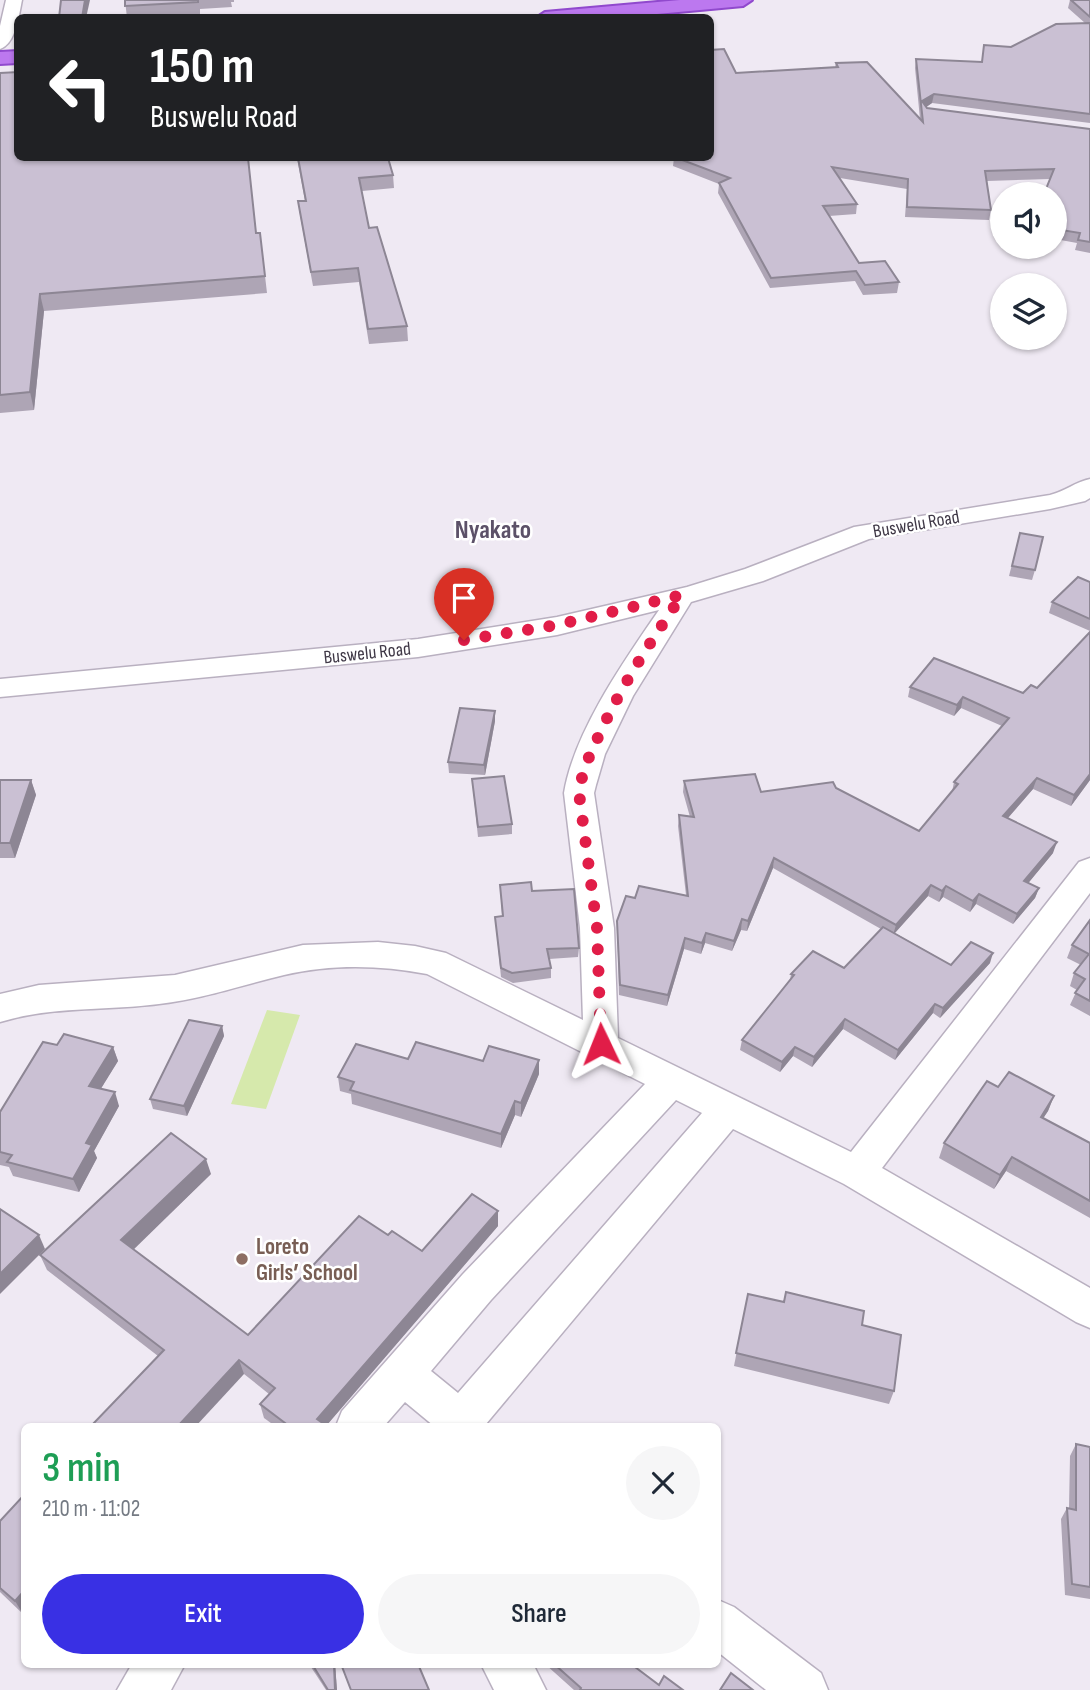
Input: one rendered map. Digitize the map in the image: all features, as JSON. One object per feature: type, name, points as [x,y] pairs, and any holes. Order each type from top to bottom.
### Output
[{"type":"highway","points":[[589,14],[743,0]]},
{"type":"street","points":[[0,44],[9,24],[14,0]]},
{"type":"street","name":"Buswelu Road","points":[[0,688],[418,648],[557,625],[754,575],[863,532],[1050,502],[1076,496],[1090,486]]},
{"type":"street","points":[[601,1044],[597,928],[579,793],[581,774],[614,702],[638,660],[682,595]]},
{"type":"street","points":[[857,1172],[1090,870]]},
{"type":"street","points":[[0,1009],[46,997],[177,988],[288,962],[349,954],[396,954],[433,962],[673,1079],[727,1110],[797,1141],[857,1172],[1090,1309]]},
{"type":"street","points":[[359,1423],[477,1287],[673,1079]]},
{"type":"street","points":[[463,1423],[727,1110]]},
{"type":"street","points":[[401,1373],[459,1423]]},
{"type":"street","points":[[721,1625],[804,1690]]},
{"type":"street","points":[[141,1690],[159,1668]]},
{"type":"street","points":[[507,1668],[522,1690]]},
{"type":"shaded area","points":[[267,1010],[300,1015],[266,1109],[231,1104]]},
{"type":"building","points":[[61,0],[85,0],[83,14],[59,14]]},
{"type":"building","points":[[125,0],[198,0],[198,2],[125,6]]},
{"type":"building","points":[[1071,0],[1090,0],[1090,17]]},
{"type":"building","points":[[1090,23],[1090,114],[934,94],[922,101],[927,108],[1090,129],[1090,242],[1078,240],[1080,233],[1067,231],[1067,182],[1049,182],[1054,169],[985,171],[990,210],[907,207],[908,179],[832,167],[857,204],[823,206],[859,263],[885,261],[899,282],[865,285],[856,271],[771,278],[719,183],[730,178],[685,161],[714,161],[714,50],[724,49],[736,73],[838,67],[836,63],[867,62],[923,122],[916,59],[982,62],[984,45],[1011,47],[1056,24]]},
{"type":"building","points":[[14,72],[14,161],[248,161],[256,233],[260,233],[265,276],[40,294],[30,392],[0,395],[0,73]]},
{"type":"building","points":[[299,161],[389,161],[393,175],[359,178],[369,228],[377,227],[407,326],[368,329],[358,268],[311,272],[298,201],[306,201]]},
{"type":"building","points":[[1020,533],[1043,537],[1035,570],[1012,566]]},
{"type":"building","points":[[1078,577],[1090,582],[1090,619],[1052,602]]},
{"type":"building","points":[[1090,632],[1090,774],[1074,795],[1037,778],[1003,816],[1057,842],[1024,881],[1039,888],[1017,914],[979,894],[973,901],[946,886],[942,891],[931,885],[896,925],[774,858],[748,921],[742,919],[734,941],[706,933],[702,943],[685,938],[668,995],[620,985],[617,921],[626,896],[635,898],[639,886],[688,896],[679,815],[694,817],[684,781],[755,774],[761,792],[833,782],[836,788],[919,831],[958,784],[954,782],[1009,718],[963,697],[957,705],[910,687],[934,658],[1023,693],[1031,685],[1037,688]]},
{"type":"building","points":[[460,708],[495,711],[484,765],[448,762]]},
{"type":"building","points":[[504,776],[512,824],[478,827],[472,779]]},
{"type":"building","points":[[0,780],[31,780],[10,843],[0,843]]},
{"type":"building","points":[[531,882],[532,891],[574,889],[579,948],[547,949],[551,968],[512,973],[501,968],[495,917],[503,916],[500,885]]},
{"type":"building","points":[[1090,920],[1090,1001],[1075,993],[1085,979],[1074,973],[1089,954],[1072,945]]},
{"type":"building","points":[[883,927],[951,965],[971,942],[993,953],[943,1008],[935,1004],[898,1050],[845,1019],[814,1057],[795,1047],[782,1062],[742,1040],[794,975],[791,974],[813,951],[844,968]]},
{"type":"building","points":[[189,1020],[222,1026],[184,1106],[150,1099]]},
{"type":"building","points":[[64,1034],[113,1047],[89,1086],[115,1092],[86,1143],[92,1145],[73,1179],[7,1162],[12,1155],[0,1152],[0,1112],[43,1042],[57,1045]]},
{"type":"building","points":[[416,1042],[483,1061],[489,1046],[539,1060],[521,1103],[515,1101],[501,1134],[350,1090],[354,1082],[338,1077],[356,1044],[408,1059]]},
{"type":"building","points":[[1009,1072],[1054,1096],[1041,1117],[1090,1143],[1090,1201],[1012,1157],[1000,1175],[944,1143],[987,1081],[998,1087]]},
{"type":"building","points":[[171,1133],[206,1159],[121,1240],[248,1335],[359,1216],[388,1235],[392,1231],[422,1251],[472,1194],[498,1211],[317,1419],[323,1423],[285,1423],[260,1404],[275,1388],[239,1360],[181,1423],[94,1423],[164,1350],[40,1255]]},
{"type":"building","points":[[0,1209],[39,1235],[0,1274]]},
{"type":"building","points":[[786,1292],[864,1311],[862,1325],[901,1335],[894,1391],[736,1353],[748,1294],[784,1302]]},
{"type":"building","points":[[1076,1444],[1090,1447],[1090,1587],[1072,1584],[1067,1508],[1076,1510]]},
{"type":"building","points":[[21,1498],[21,1594],[15,1601],[0,1588],[0,1521]]},
{"type":"building","points":[[314,1668],[334,1668],[335,1690],[328,1690]]},
{"type":"building","points":[[343,1668],[420,1668],[429,1690],[351,1690]]},
{"type":"building","points":[[558,1668],[636,1668],[659,1685],[664,1676],[683,1690],[580,1690],[581,1688]]},
{"type":"building","points":[[731,1673],[753,1690],[720,1690]]},
{"type":"place","name":"Loreto Girls’ School","points":[[242,1259]]},
{"type":"district","name":"Nyakato","points":[[493,529]]},
{"type":"route","points":[[464,640],[557,625],[682,595],[638,660],[614,702],[581,774],[579,793],[597,928],[601,1044]]}]
